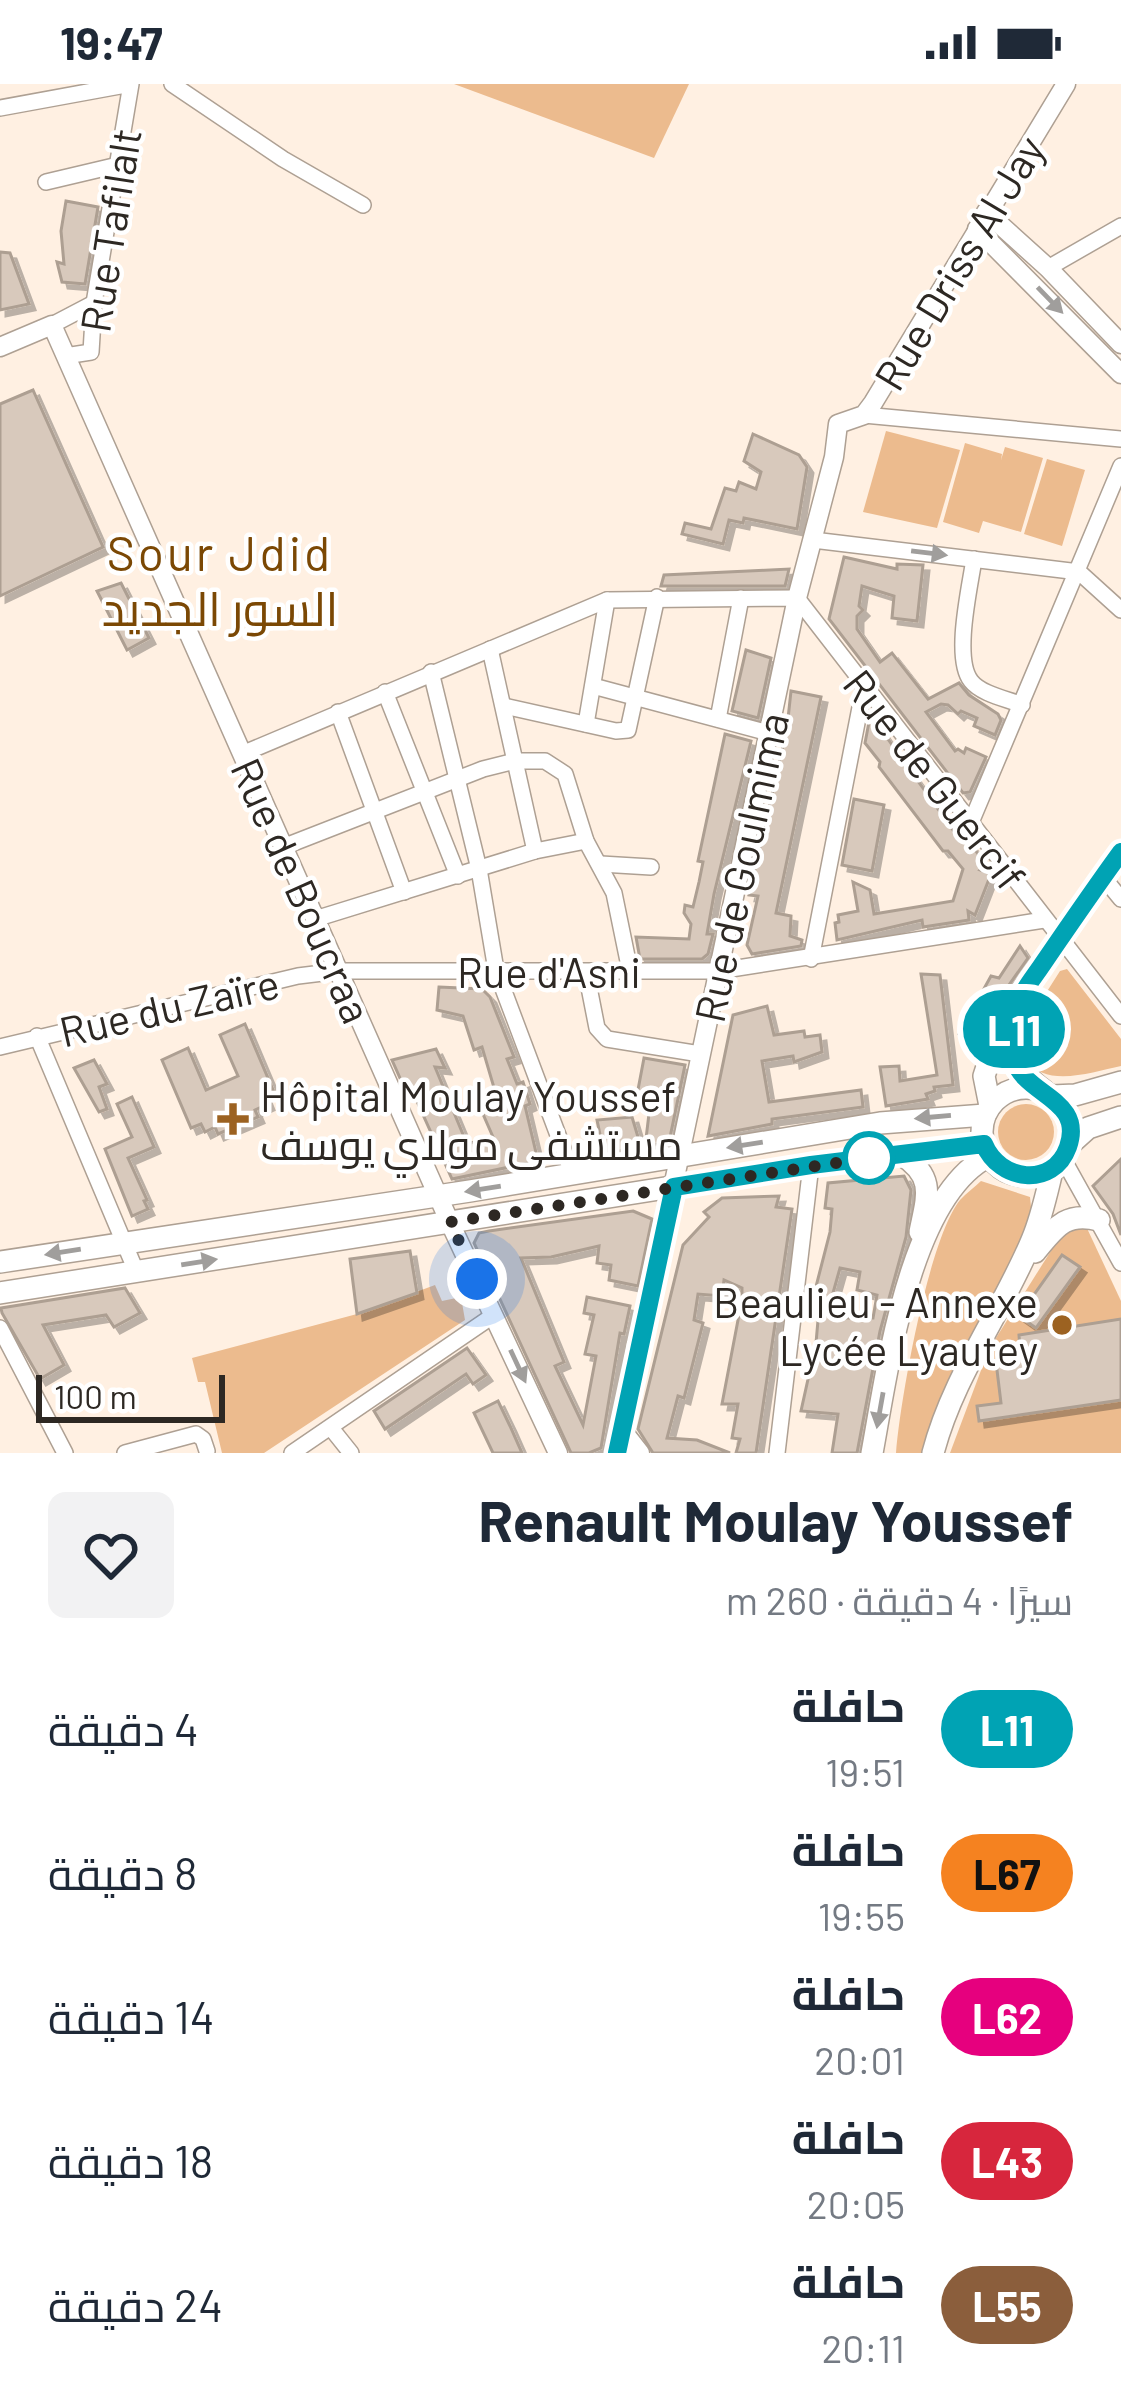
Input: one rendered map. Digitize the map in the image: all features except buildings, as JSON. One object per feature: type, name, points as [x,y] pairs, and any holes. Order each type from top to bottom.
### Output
[{"type":"main road","points":[[917,1249],[964,1175],[986,1150],[986,1064],[1002,1021],[1121,852]]},
{"type":"main road","points":[[933,1453],[940,1425],[983,1332],[1032,1240],[1069,1122],[1049,1094],[1022,1074],[1014,1059],[1018,1002]]},
{"type":"main road","points":[[0,1262],[988,1110],[1010,1090],[1075,1095],[1121,1082]]},
{"type":"main road","points":[[0,1293],[811,1165],[986,1150],[1013,1174],[1034,1175],[1061,1157],[1088,1128],[1121,1117]]},
{"type":"main road","points":[[872,1453],[917,1249],[927,1180],[902,1155]]},
{"type":"main road","points":[[1015,1275],[1064,1219],[1099,1220]]},
{"type":"main road","points":[[261,1222],[266,1251]]},
{"type":"street","points":[[0,108],[131,84]]},
{"type":"street","name":"Rue Tafilalt","points":[[65,356],[91,352],[94,303],[131,84]]},
{"type":"street","points":[[172,84],[283,159],[364,206]]},
{"type":"street","name":"Rue Driss Al Jay","points":[[838,424],[864,415],[1066,84]]},
{"type":"street","points":[[46,182],[118,165]]},
{"type":"street","points":[[981,221],[1048,268],[1117,335],[1093,344]]},
{"type":"street","points":[[981,221],[1121,374]]},
{"type":"street","points":[[1048,268],[1121,226]]},
{"type":"street","points":[[0,347],[94,303]]},
{"type":"street","name":"Rue de Boucraa","points":[[52,326],[438,1196],[558,1453]]},
{"type":"street","points":[[864,415],[1121,439]]},
{"type":"street","name":"Rue de Goulmima","points":[[616,1453],[838,424]]},
{"type":"street","points":[[971,820],[1121,466]]},
{"type":"street","points":[[813,540],[1079,572],[1121,610]]},
{"type":"street","points":[[974,559],[963,642],[969,680],[1022,705]]},
{"type":"street","points":[[504,706],[628,730],[657,597]]},
{"type":"street","points":[[718,719],[741,598]]},
{"type":"street","points":[[242,754],[607,600],[797,598]]},
{"type":"street","name":"Rue de Guercif","points":[[797,598],[1121,1016]]},
{"type":"street","points":[[586,724],[607,600]]},
{"type":"street","points":[[490,649],[535,851]]},
{"type":"street","points":[[431,672],[479,869],[496,970],[573,1174]]},
{"type":"street","points":[[593,686],[769,733]]},
{"type":"street","points":[[811,958],[864,687]]},
{"type":"street","points":[[385,692],[458,876]]},
{"type":"street","points":[[338,712],[404,892]]},
{"type":"street","points":[[283,847],[456,778],[515,761],[545,761],[565,774],[586,841],[601,864],[617,907],[630,971]]},
{"type":"street","points":[[315,920],[535,851],[586,841]]},
{"type":"street","points":[[601,864],[651,867]]},
{"type":"street","points":[[1103,878],[1121,899]]},
{"type":"street","name":"Rue d'Asni","points":[[339,971],[718,971],[1044,920]]},
{"type":"street","name":"Rue du Zaïre","points":[[0,1047],[212,994],[339,971]]},
{"type":"street","points":[[586,972],[597,1028],[607,1039],[700,1054]]},
{"type":"street","points":[[37,1036],[136,1271]]},
{"type":"street","points":[[1061,1157],[1121,1263]]},
{"type":"street","points":[[777,1453],[811,1165]]},
{"type":"street","points":[[292,1453],[494,1315]]},
{"type":"street","points":[[0,1328],[64,1453]]},
{"type":"street","points":[[331,1428],[351,1453]]},
{"type":"street","points":[[622,1430],[640,1453]]},
{"type":"street","points":[[125,1453],[196,1434],[207,1451]]},
{"type":"shaded area","points":[[454,84],[689,84],[654,158]]},
{"type":"shaded area","points":[[886,431],[960,450],[937,528],[863,512]]},
{"type":"shaded area","points":[[965,443],[1002,454],[1001,460],[1005,447],[1043,458],[1021,532],[983,521],[979,533],[943,522]]},
{"type":"shaded area","points":[[1047,459],[1085,470],[1062,546],[1024,534]]},
{"type":"shaded area","points":[[1067,969],[1121,1039],[1121,1066],[1057,1076],[1045,1074],[1025,1059],[1032,1015],[1060,971]]},
{"type":"shaded area","points":[[1026,1104],[1046,1112],[1054,1132],[1046,1152],[1026,1160],[1006,1152],[998,1132],[1006,1112]]},
{"type":"shaded area","points":[[981,1181],[1030,1197],[1033,1226],[985,1309],[922,1453],[896,1453],[910,1360],[937,1248],[960,1200]]},
{"type":"shaded area","name":"Beaulieu - Annexe Lycée Lyautey","points":[[1085,1224],[1121,1301],[1121,1453],[950,1453],[989,1349],[1066,1227]]},
{"type":"shaded area","points":[[435,1285],[442,1301],[461,1297],[465,1320],[264,1453],[222,1453],[205,1382],[198,1382],[192,1358],[357,1314]]},
{"type":"bus line","name":"L11","points":[[617,1453],[674,1187],[984,1144],[988,1156],[1013,1174],[1034,1175],[1058,1162],[1068,1146],[1069,1122],[1056,1100],[1017,1067],[1013,1052],[1018,1002],[1121,852]]},
{"type":"place","name":"Hôpital Moulay Youssef مستشفى مولاي يوسف","points":[[233,1119]]},
{"type":"place","name":"Beaulieu - Annexe Lycée Lyautey","points":[[1062,1325]]},
{"type":"district","name":"Sour Jdid السور الجديد","points":[[220,580]]},
{"type":"route","points":[[477,1279],[450,1222],[869,1158]]}]
